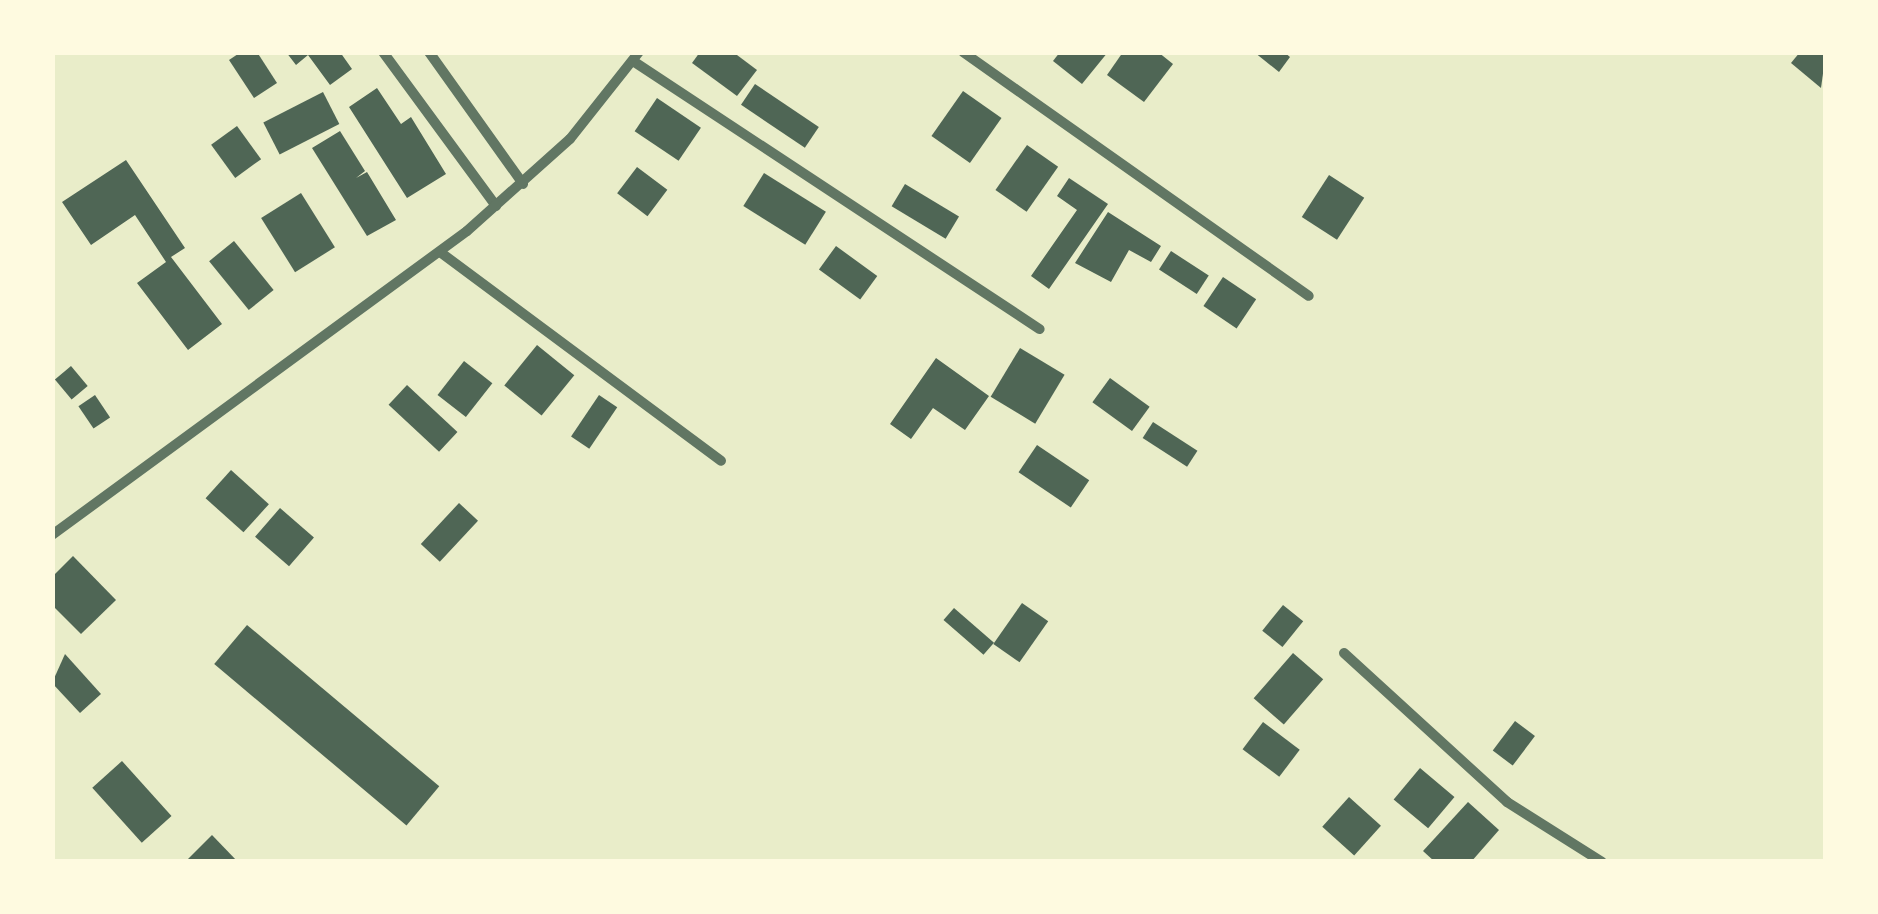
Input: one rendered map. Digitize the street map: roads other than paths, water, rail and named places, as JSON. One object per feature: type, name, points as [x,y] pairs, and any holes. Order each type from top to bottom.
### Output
[{"type":"street","points":[[383,52],[496,206]]},
{"type":"street","points":[[429,52],[524,184]]},
{"type":"street","points":[[963,52],[1310,296]]},
{"type":"street","points":[[52,535],[440,252],[524,184],[636,57],[1040,329]]},
{"type":"street","points":[[440,252],[720,461]]},
{"type":"street","points":[[1344,653],[1507,802],[1602,862]]}]
